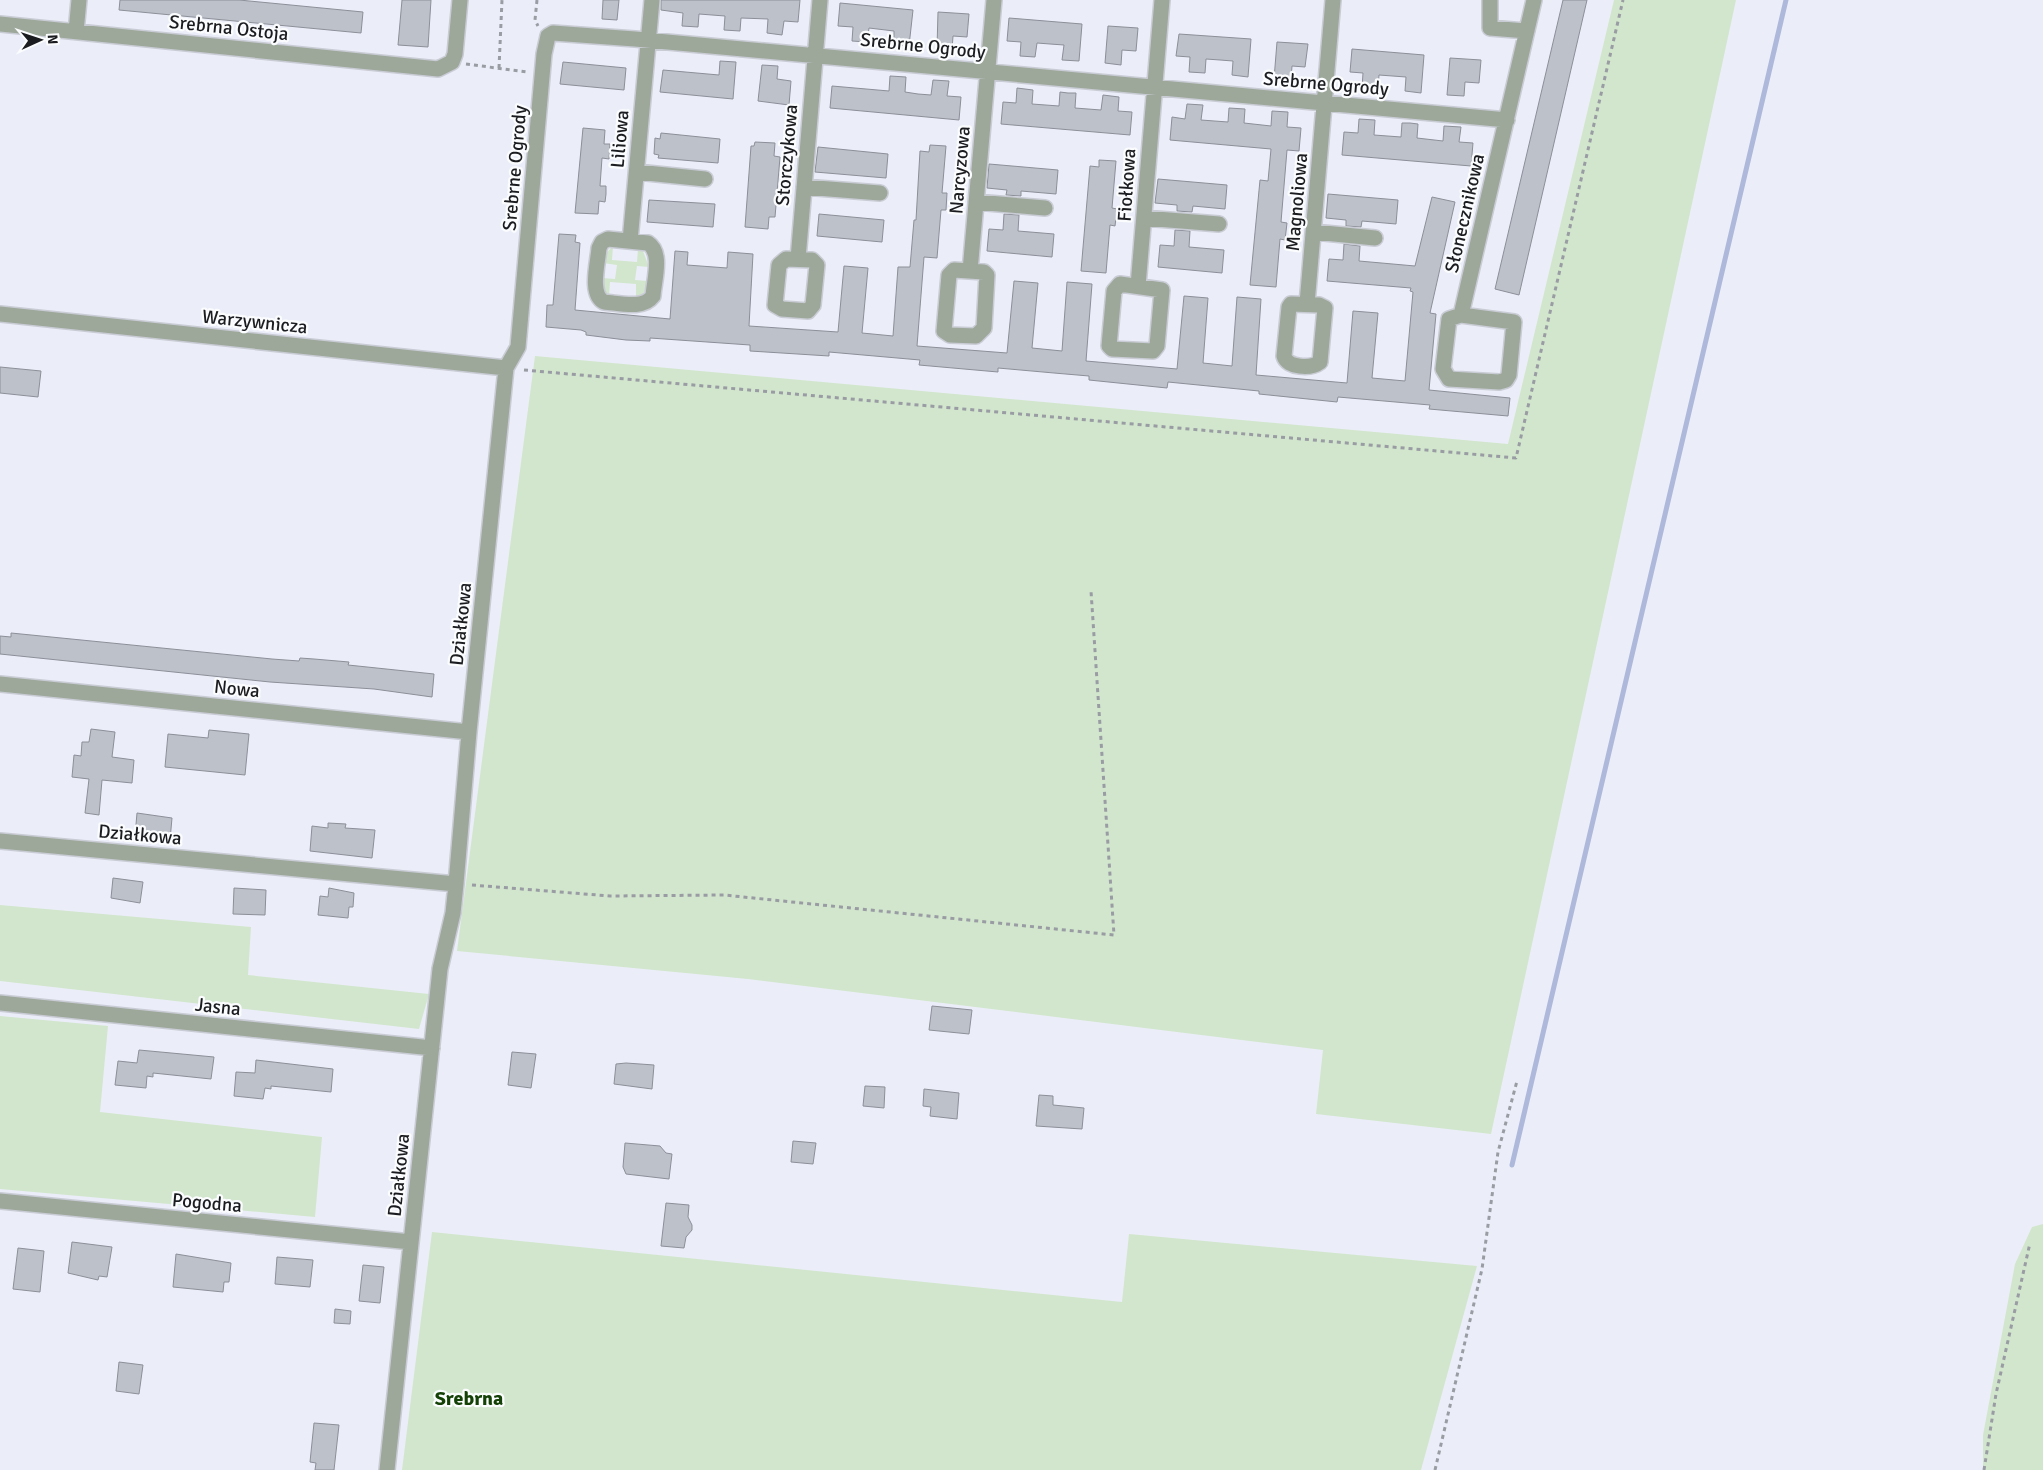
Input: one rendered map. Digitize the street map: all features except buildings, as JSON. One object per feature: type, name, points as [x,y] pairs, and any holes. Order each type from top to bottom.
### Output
[{"type":"street","points":[[76,32],[79,0]]},
{"type":"street","points":[[452,62],[456,54],[460,0]]},
{"type":"street","name":"Liliowa","points":[[630,241],[652,0]]},
{"type":"street","name":"Storczykowa","points":[[798,259],[820,0]]},
{"type":"street","name":"Narcyzowa","points":[[970,271],[994,0]]},
{"type":"street","name":"Fiołkowa","points":[[1138,286],[1153,87],[1162,0]]},
{"type":"street","name":"Magnoliowa","points":[[1307,304],[1333,0]]},
{"type":"street","points":[[1490,0],[1490,28],[1527,31]]},
{"type":"street","points":[[1507,120],[1534,0]]},
{"type":"street","name":"Srebrna Ostoja","points":[[0,24],[438,69],[452,62]]},
{"type":"street","name":"Srebrne Ogrody","points":[[506,368],[518,347],[543,73],[548,36],[553,33],[815,55],[1507,120]]},
{"type":"street","name":"Słonecznikowa","points":[[1461,315],[1507,120]]},
{"type":"street","points":[[636,172],[705,179]]},
{"type":"street","points":[[804,187],[880,194]]},
{"type":"street","points":[[976,202],[1044,208]]},
{"type":"street","points":[[1144,218],[1219,224]]},
{"type":"street","points":[[1314,232],[1375,238]]},
{"type":"street","points":[[608,240],[630,241],[648,243],[654,247],[657,254],[653,296],[649,302],[642,305],[604,302],[599,299],[596,292],[599,248],[602,242],[608,240]]},
{"type":"street","points":[[954,270],[970,271],[984,272],[988,278],[984,328],[976,336],[950,335],[944,331],[949,275],[954,270]]},
{"type":"street","points":[[1120,284],[1138,286],[1162,290],[1157,346],[1148,352],[1112,350],[1109,346],[1114,291],[1120,284]]},
{"type":"street","name":"Warzywnicza","points":[[0,314],[506,368]]},
{"type":"street","points":[[1461,315],[1514,322],[1509,375],[1506,380],[1499,382],[1449,379],[1445,376],[1443,369],[1450,319],[1461,315]]},
{"type":"street","name":"Działkowa","points":[[387,1470],[440,969],[453,913],[469,732],[506,368]]},
{"type":"street","name":"Nowa","points":[[0,684],[469,732]]},
{"type":"street","name":"Działkowa","points":[[0,841],[456,884]]},
{"type":"street","name":"Jasna","points":[[0,1003],[432,1048]]},
{"type":"street","name":"Pogodna","points":[[0,1201],[411,1242]]},
{"type":"path","points":[[498,68],[502,0]]},
{"type":"path","points":[[537,0],[535,20],[538,27],[548,36]]},
{"type":"path","points":[[506,368],[1516,458],[1622,0]]},
{"type":"path","points":[[452,62],[543,73]]},
{"type":"path","points":[[456,884],[610,896],[724,895],[1114,935],[1091,591]]},
{"type":"path","points":[[1435,1470],[1482,1269],[1498,1152],[1517,1081]]},
{"type":"path","points":[[1984,1470],[1996,1394],[2030,1243]]},
{"type":"green space","points":[[1614,0],[1736,0],[1491,1134],[1316,1114],[1323,1050],[748,979],[457,951],[535,356],[1508,444]]},
{"type":"green space","points":[[613,246],[612,260],[637,262],[638,249],[643,251],[649,267],[637,266],[635,280],[648,281],[645,291],[636,298],[636,284],[610,282],[609,296],[605,294],[602,278],[615,279],[617,265],[603,263],[604,255]]},
{"type":"green space","points":[[0,905],[251,927],[248,975],[429,994],[419,1029],[0,981]]},
{"type":"green space","points":[[0,1016],[108,1026],[100,1112],[322,1137],[315,1217],[0,1189]]},
{"type":"green space","points":[[2043,1224],[2043,1470],[1983,1470],[1983,1435],[2015,1264],[2032,1227]]},
{"type":"green space","points":[[432,1232],[1122,1302],[1129,1234],[1477,1266],[1421,1470],[402,1470]]},
{"type":"waterway","points":[[1512,1165],[1786,0]]},
{"type":"district","name":"Srebrna","points":[[469,1398]]}]
